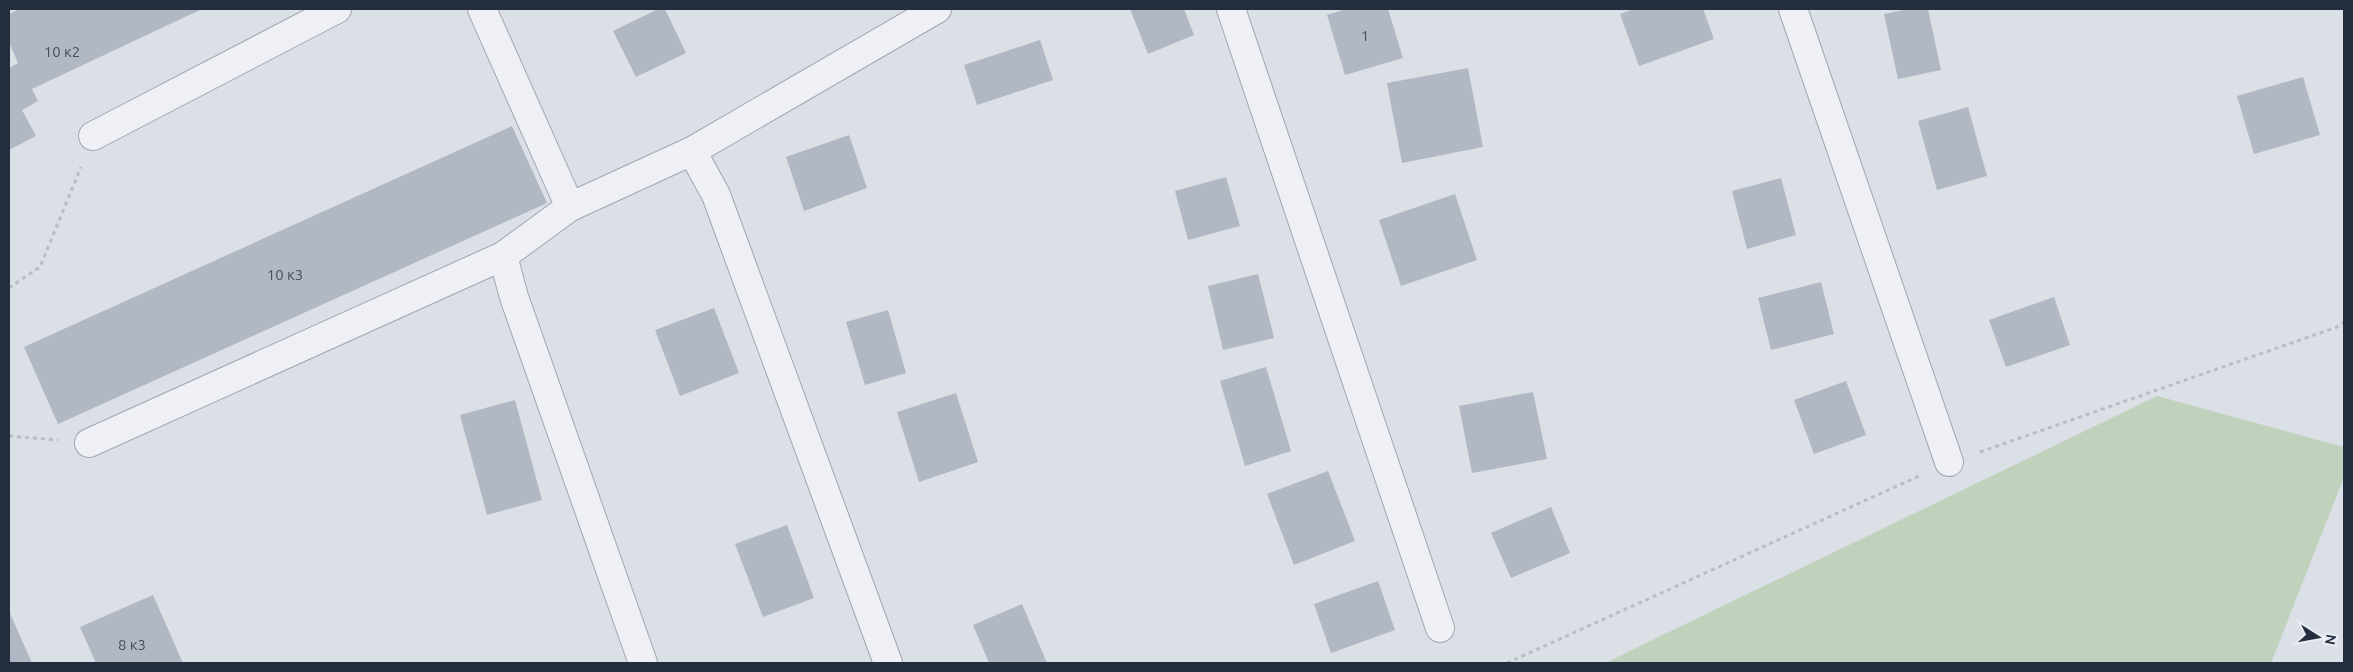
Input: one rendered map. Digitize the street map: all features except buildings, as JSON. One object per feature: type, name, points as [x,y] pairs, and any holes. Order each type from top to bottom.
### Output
[{"type":"street","points":[[93,136],[337,9]]},
{"type":"street","points":[[482,9],[570,207]]},
{"type":"street","points":[[89,443],[503,256],[570,207],[692,150],[937,9]]},
{"type":"street","points":[[1231,9],[1440,628]]},
{"type":"street","points":[[1793,9],[1949,462]]},
{"type":"street","points":[[692,150],[716,196],[888,663]]},
{"type":"street","points":[[503,256],[514,297],[643,663]]},
{"type":"path","points":[[9,288],[40,267],[93,136]]},
{"type":"path","points":[[9,436],[89,443]]},
{"type":"green space","points":[[2157,396],[2344,447],[2344,477],[2271,663],[1605,663]]}]
